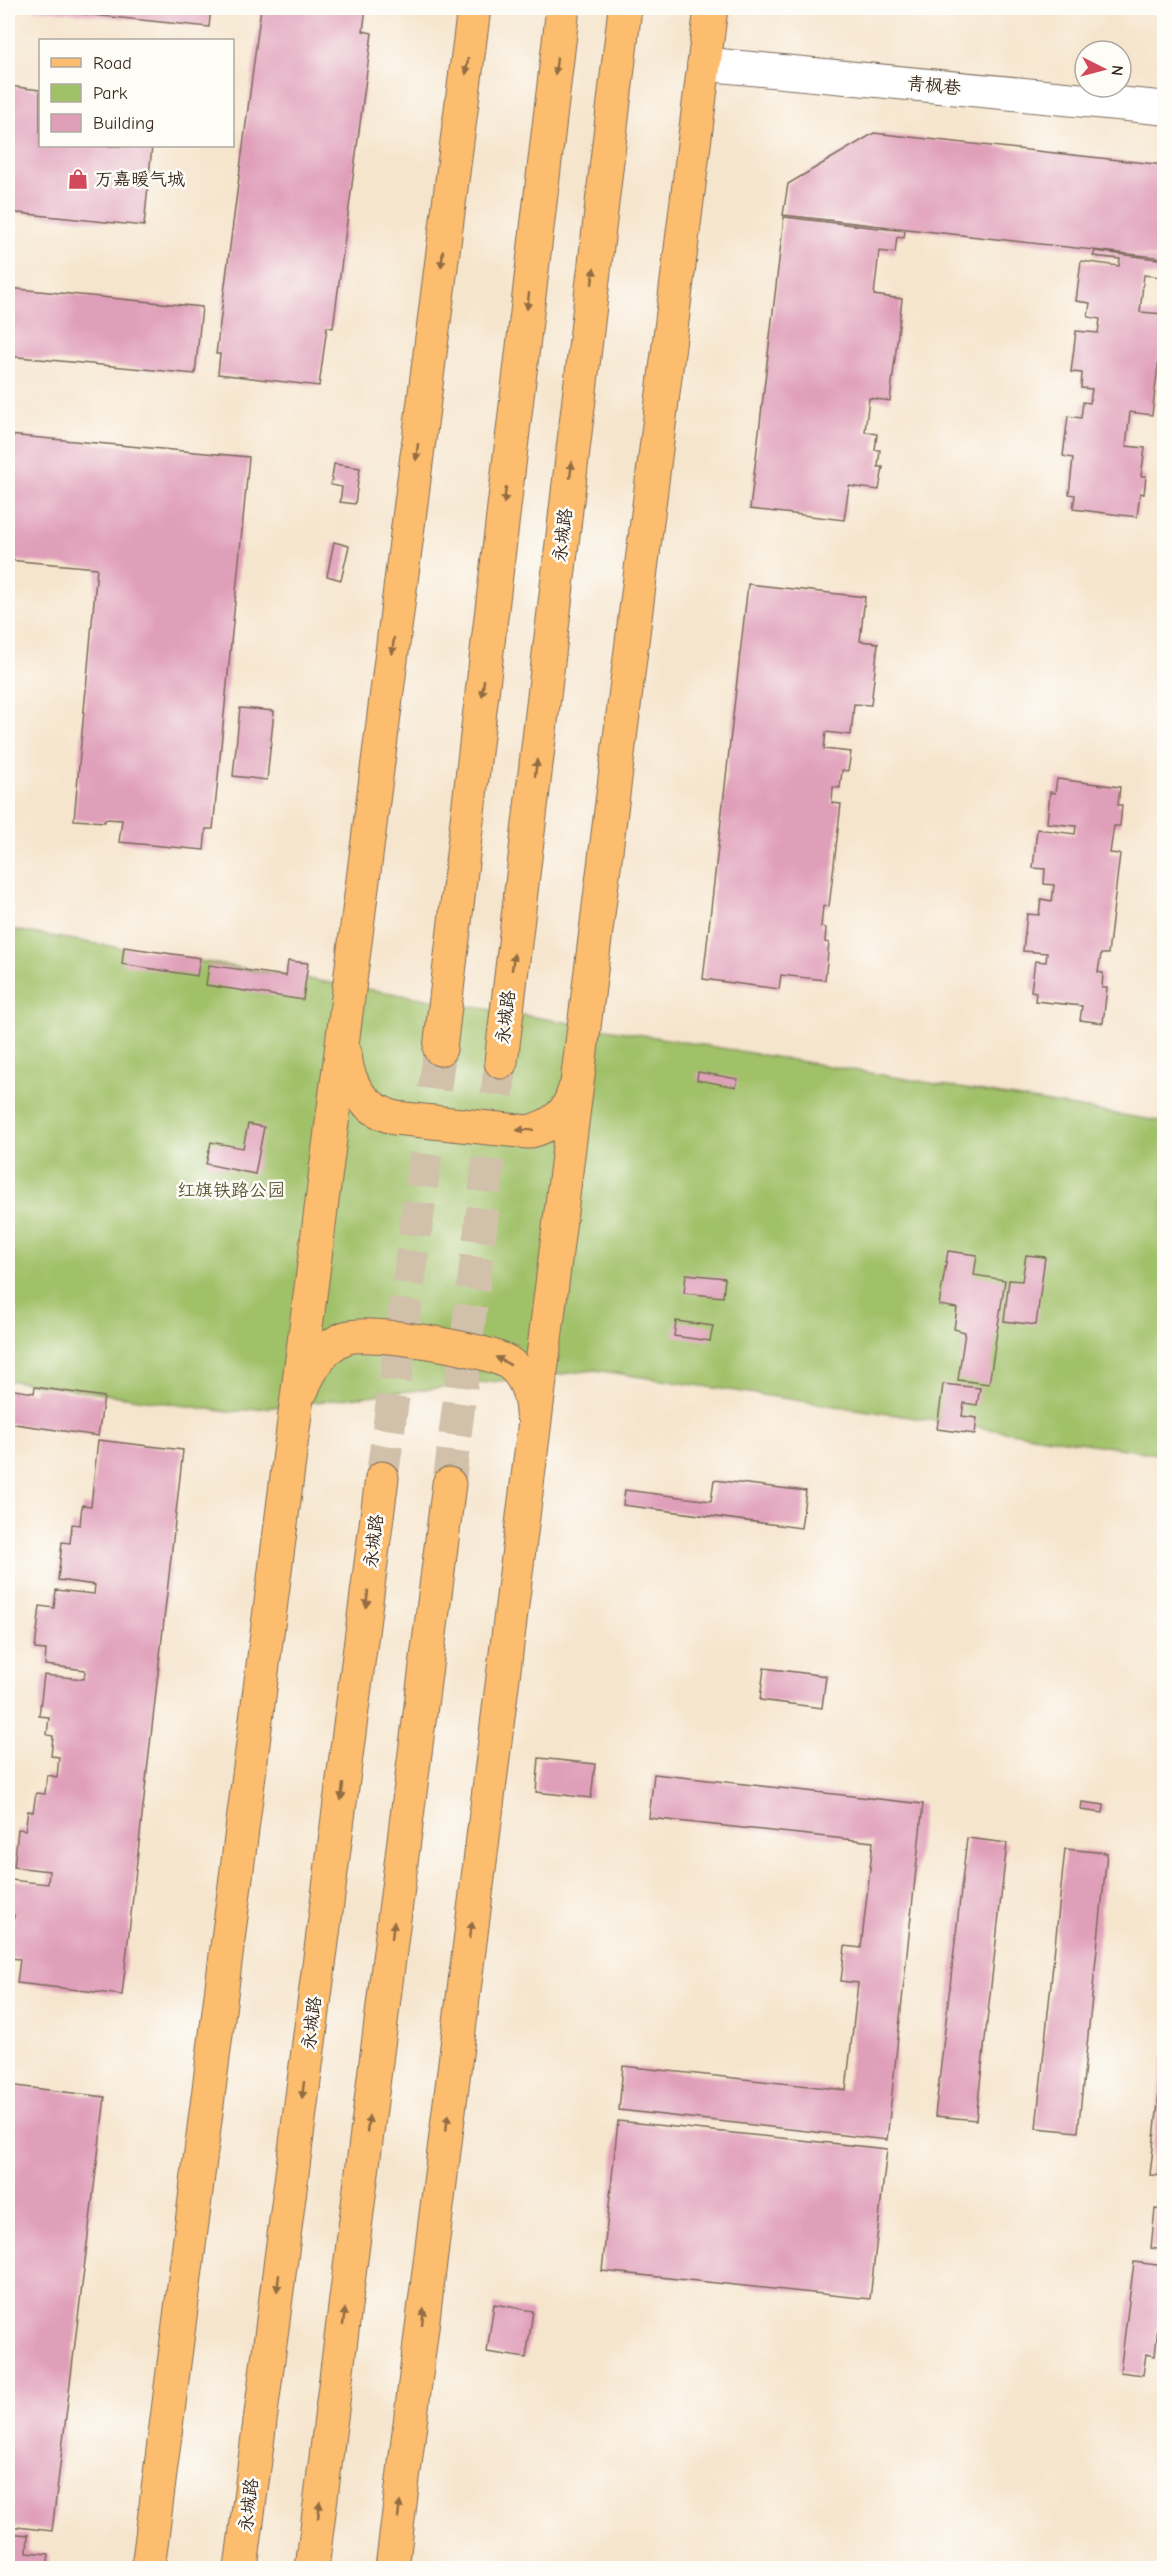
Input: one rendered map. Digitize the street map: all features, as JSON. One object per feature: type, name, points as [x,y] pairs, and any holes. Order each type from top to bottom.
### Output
[{"type":"main road","points":[[148,2568],[474,8]]},
{"type":"main road","points":[[440,1049],[563,8]]},
{"type":"main road","name":"永城路","points":[[501,1062],[625,8]]},
{"type":"main road","points":[[392,2568],[711,8]]},
{"type":"main road","points":[[344,1031],[346,1063],[357,1095],[381,1113],[395,1118],[528,1132],[545,1128],[556,1120],[572,1098],[577,1081]]},
{"type":"main road","points":[[295,1411],[314,1366],[331,1347],[343,1338],[376,1335],[477,1351],[504,1361],[520,1375],[530,1393],[533,1429]]},
{"type":"main road","name":"永城路","points":[[241,2568],[382,1478]]},
{"type":"main road","points":[[312,2568],[449,1484]]},
{"type":"street","name":"青枫巷","points":[[704,64],[1164,108]]},
{"type":"green space","name":"红旗铁路公园","points":[[8,929],[1164,1122],[1164,1455],[595,1370],[229,1412],[8,1380]]},
{"type":"building","points":[[24,8],[211,8],[209,27]]},
{"type":"building","points":[[261,8],[366,8],[363,31],[372,33],[333,328],[327,327],[319,386],[218,374],[220,354],[216,354]]},
{"type":"building","points":[[1079,8],[1122,8],[1111,13]]},
{"type":"building","name":"万嘉暖气城","points":[[8,86],[39,90],[39,147],[152,147],[144,226],[8,212]]},
{"type":"building","points":[[874,133],[1164,165],[1164,258],[783,215],[788,184]]},
{"type":"building","points":[[784,217],[905,231],[904,238],[897,237],[895,253],[879,251],[874,295],[902,299],[890,401],[869,398],[865,432],[877,434],[875,450],[880,450],[878,467],[883,467],[879,490],[849,486],[844,520],[750,509]]},
{"type":"building","points":[[1095,251],[1164,260],[1161,277],[1144,275],[1140,312],[1164,314],[1164,317],[1152,415],[1130,412],[1126,446],[1145,448],[1141,476],[1146,476],[1144,494],[1140,493],[1137,517],[1073,509],[1075,495],[1069,494],[1073,458],[1063,456],[1068,416],[1081,418],[1083,402],[1090,403],[1092,389],[1081,388],[1082,373],[1071,372],[1076,331],[1098,333],[1100,319],[1088,317],[1090,303],[1076,301],[1081,261],[1119,266],[1120,259],[1093,256]]},
{"type":"building","points":[[8,288],[202,307],[195,374],[8,356]]},
{"type":"building","points":[[8,435],[249,457],[213,829],[206,829],[204,850],[119,842],[122,820],[105,819],[105,822],[74,820],[97,568],[8,560]]},
{"type":"building","points":[[334,464],[360,468],[355,504],[340,502],[342,487],[331,485]]},
{"type":"building","points":[[334,542],[349,546],[341,580],[327,576]]},
{"type":"building","points":[[748,584],[865,597],[860,641],[878,643],[871,705],[854,704],[851,735],[826,732],[824,749],[851,752],[848,771],[842,770],[840,788],[833,787],[832,803],[841,804],[829,907],[823,906],[821,927],[826,928],[825,942],[829,943],[825,980],[781,975],[779,989],[703,979]]},
{"type":"building","points":[[240,708],[274,711],[267,780],[233,776]]},
{"type":"building","points":[[1057,779],[1120,787],[1118,805],[1122,805],[1120,826],[1114,826],[1110,853],[1120,854],[1108,954],[1101,954],[1098,972],[1103,973],[1102,988],[1107,988],[1103,1023],[1080,1020],[1082,1006],[1035,1001],[1036,992],[1031,991],[1035,961],[1046,962],[1047,953],[1023,951],[1027,914],[1039,915],[1041,899],[1052,901],[1054,885],[1044,884],[1045,869],[1033,868],[1037,829],[1075,834],[1076,826],[1047,823],[1050,792],[1055,793]]},
{"type":"building","points":[[124,947],[200,958],[197,976],[122,964]]},
{"type":"building","points":[[288,961],[308,963],[303,1000],[206,985],[209,965],[286,976]]},
{"type":"building","points":[[698,1072],[738,1079],[736,1087],[697,1080]]},
{"type":"building","points":[[248,1124],[264,1127],[255,1174],[206,1164],[211,1142],[243,1148]]},
{"type":"building","points":[[948,1251],[977,1255],[974,1275],[1005,1280],[989,1384],[958,1380],[965,1332],[954,1329],[957,1308],[939,1305]]},
{"type":"building","points":[[1026,1255],[1045,1257],[1036,1325],[1004,1321],[1009,1280],[1022,1281]]},
{"type":"building","points":[[686,1274],[725,1278],[723,1297],[684,1293]]},
{"type":"building","points":[[676,1321],[713,1326],[710,1341],[674,1336]]},
{"type":"building","points":[[943,1384],[980,1388],[977,1405],[964,1403],[962,1416],[977,1418],[975,1434],[937,1429]]},
{"type":"building","points":[[35,1387],[104,1397],[98,1436],[8,1423],[8,1389],[34,1393]]},
{"type":"building","points":[[98,1440],[183,1450],[122,1995],[17,1983],[20,1959],[9,1958],[14,1915],[8,1915],[11,1880],[48,1884],[49,1871],[14,1867],[18,1829],[25,1830],[28,1811],[33,1812],[36,1793],[45,1794],[47,1775],[57,1777],[59,1757],[51,1756],[53,1736],[47,1735],[49,1717],[39,1716],[44,1675],[84,1679],[85,1670],[45,1665],[46,1650],[35,1649],[40,1606],[54,1608],[56,1590],[94,1594],[95,1585],[58,1580],[62,1542],[70,1543],[72,1524],[80,1525],[82,1505],[91,1506]]},
{"type":"building","points":[[714,1480],[806,1491],[801,1528],[623,1505],[625,1490],[711,1501]]},
{"type":"building","points":[[764,1668],[826,1676],[822,1708],[760,1700]]},
{"type":"building","points":[[539,1758],[595,1764],[591,1798],[536,1792]]},
{"type":"building","points":[[654,1774],[923,1804],[887,2140],[619,2110],[623,2066],[846,2090],[858,1983],[841,1981],[845,1946],[861,1948],[873,1842],[649,1818]]},
{"type":"building","points":[[1082,1802],[1104,1805],[1103,1813],[1081,1810]]},
{"type":"building","points":[[967,1838],[1007,1843],[976,2120],[935,2116]]},
{"type":"building","points":[[1065,1849],[1107,1853],[1078,2132],[1036,2128]]},
{"type":"building","points":[[1164,2057],[1164,2176],[1150,2175]]},
{"type":"building","points":[[8,2085],[105,2097],[52,2531],[8,2526]]},
{"type":"building","points":[[618,2121],[887,2149],[870,2299],[602,2271]]},
{"type":"building","points":[[1155,2209],[1164,2210],[1164,2250],[1151,2248]]},
{"type":"building","points":[[1134,2262],[1164,2266],[1155,2356],[1146,2354],[1143,2375],[1120,2372]]},
{"type":"building","points":[[494,2304],[533,2311],[526,2358],[487,2352]]},
{"type":"building","points":[[8,2533],[28,2535],[27,2552],[49,2554],[47,2568],[8,2568]]},
{"type":"tunnel","points":[[382,1478],[440,1049]]},
{"type":"tunnel","points":[[449,1484],[501,1062]]},
{"type":"place","name":"万嘉暖气城","points":[[78,179]]}]
